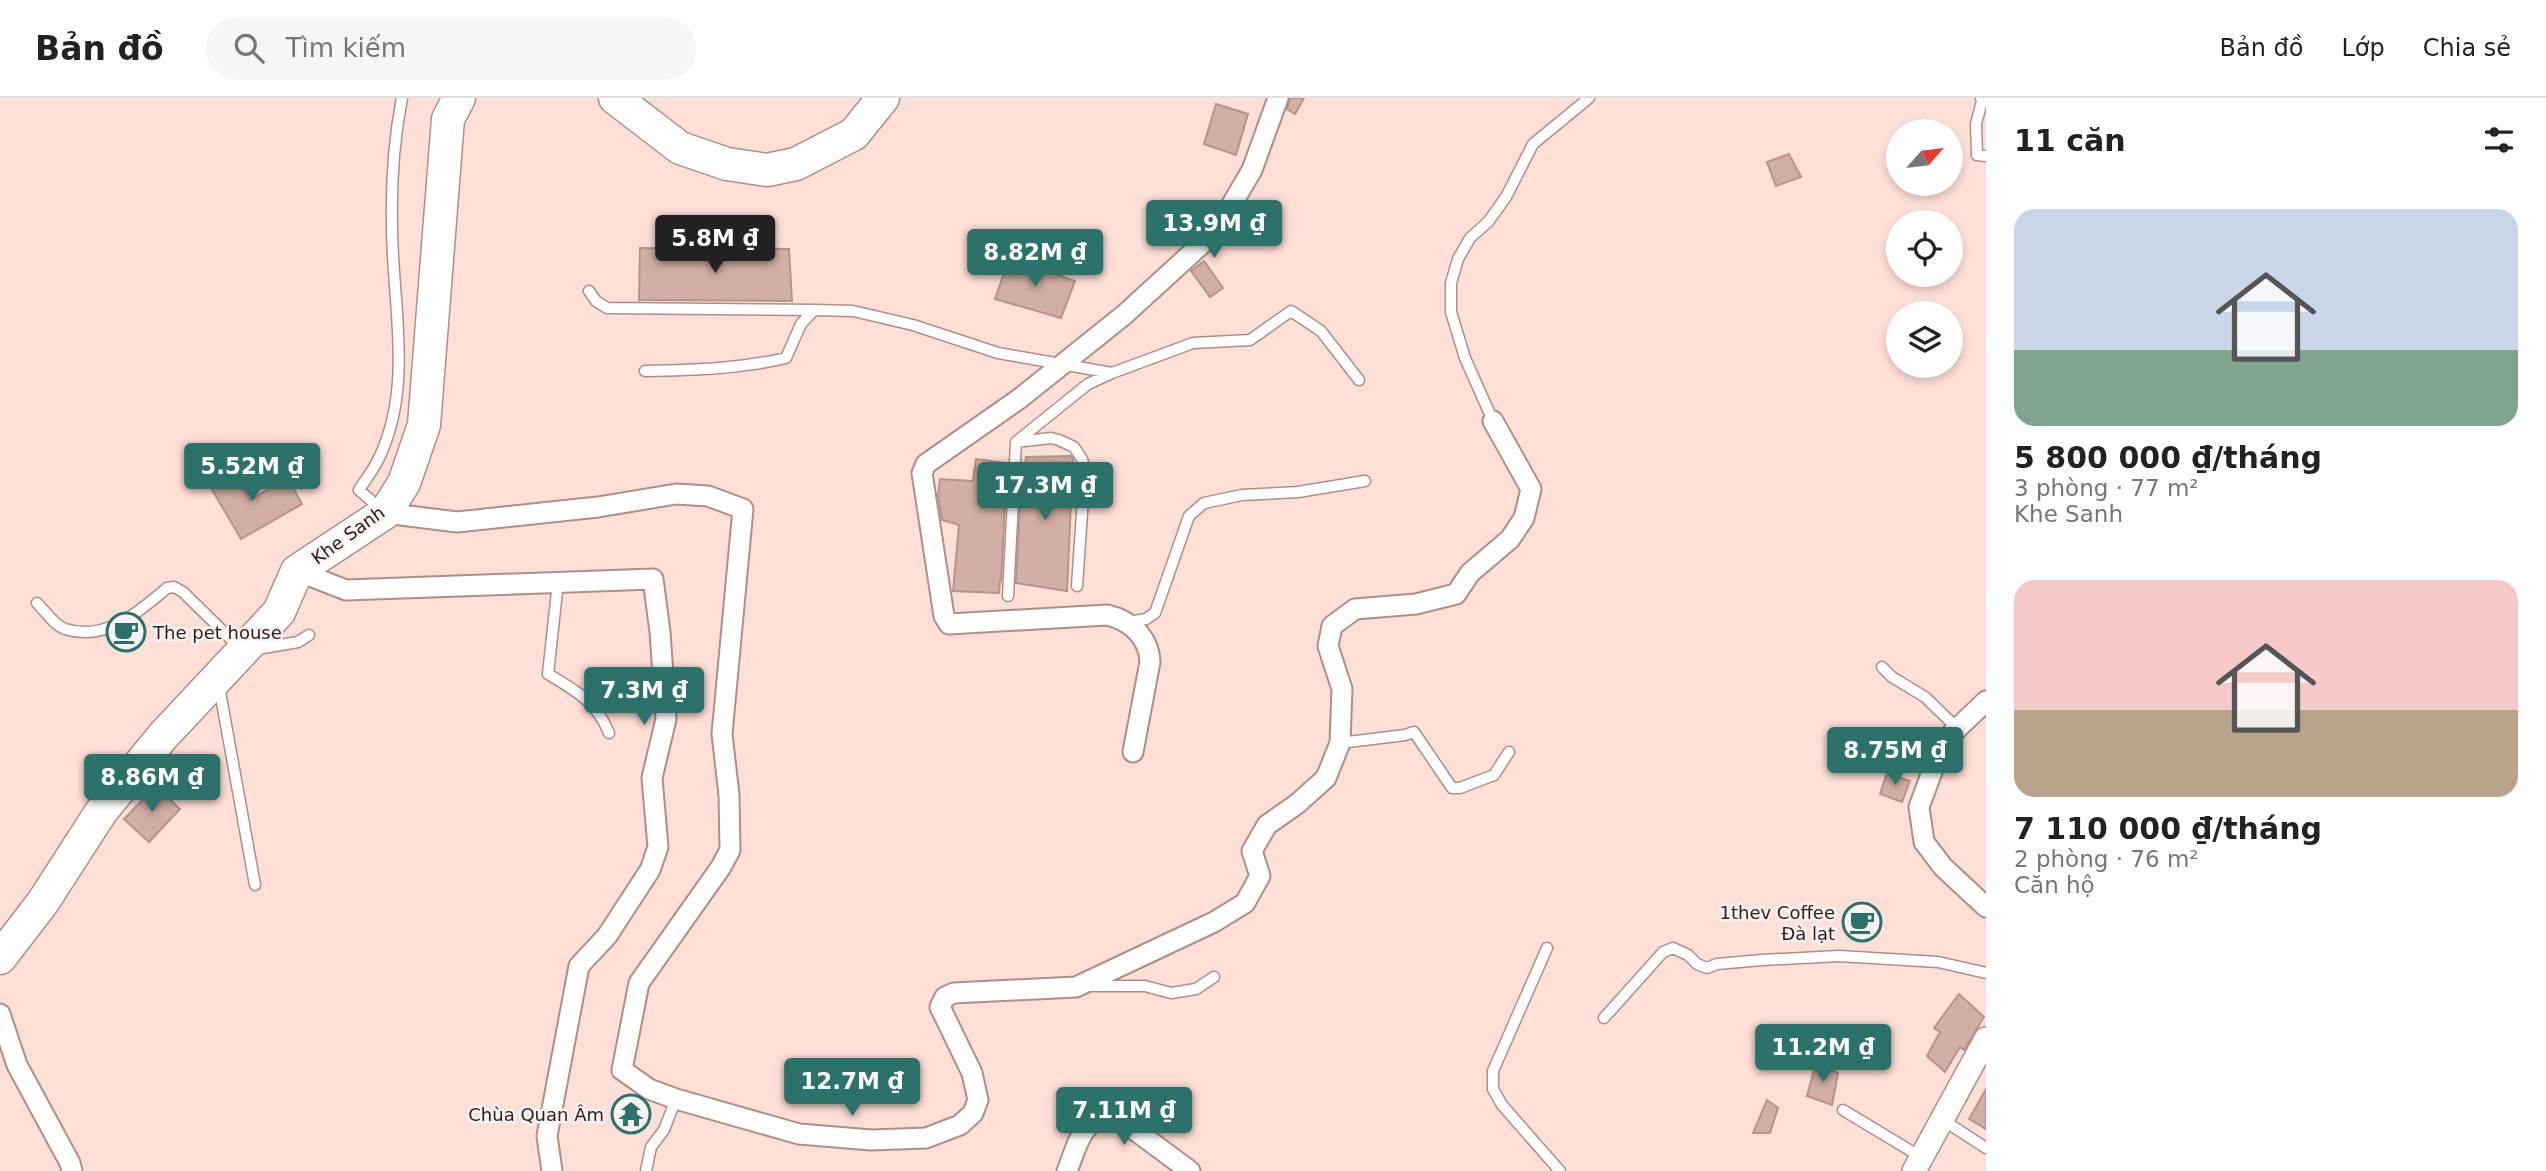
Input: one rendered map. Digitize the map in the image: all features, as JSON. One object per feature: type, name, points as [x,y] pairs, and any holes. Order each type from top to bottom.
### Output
[{"type":"highway","name":"Khe Sanh","points":[[0,958],[43,902],[101,812],[162,737],[279,612],[297,571],[385,513],[404,483],[424,425],[447,119],[459,98]]},
{"type":"highway","points":[[615,98],[680,148],[727,164],[767,170],[796,164],[854,134],[883,98]]},
{"type":"street","points":[[1133,752],[1150,655],[1142,640],[1128,622],[1107,615],[948,624],[944,616],[922,473],[926,464],[1019,399],[1124,315],[1216,231],[1252,170],[1278,98]]},
{"type":"street","points":[[385,513],[457,522],[598,507],[676,494],[708,496],[743,509],[722,734],[729,794],[730,850],[721,867],[639,983],[622,1070],[649,1089],[676,1099],[799,1135],[871,1140],[926,1138],[960,1125],[973,1113],[978,1100],[972,1073],[940,1007],[945,997],[978,990],[1076,986],[1214,922],[1245,903],[1260,876],[1252,851],[1267,825],[1297,804],[1326,778],[1340,743],[1342,689],[1328,646],[1332,626],[1355,609],[1416,604],[1456,594],[1470,573],[1510,539],[1524,518],[1531,489],[1493,421]]},
{"type":"street","points":[[297,571],[346,590],[653,579],[666,719],[652,778],[658,848],[650,870],[607,936],[579,965],[547,1136],[552,1171]]},
{"type":"street","points":[[1986,701],[1943,742],[1919,807],[1924,842],[1943,867],[1986,907]]},
{"type":"street","points":[[0,1014],[17,1065],[72,1171]]},
{"type":"street","points":[[1918,1164],[1986,1039]]},
{"type":"street","points":[[1067,1171],[1084,1131],[1091,1121],[1102,1116],[1117,1117],[1190,1171]]},
{"type":"lane","points":[[385,513],[359,490],[379,459],[391,425],[400,379],[391,226],[397,124],[402,98]]},
{"type":"lane","points":[[1493,421],[1465,358],[1451,312],[1451,283],[1458,259],[1470,238],[1488,222],[1506,197],[1533,144],[1589,98]]},
{"type":"lane","points":[[1981,98],[1976,124],[1977,155],[1986,156]]},
{"type":"lane","points":[[589,291],[596,301],[607,308],[853,312],[913,325],[998,353],[1112,373]]},
{"type":"lane","points":[[645,371],[722,369],[786,358],[801,324],[814,310]]},
{"type":"lane","points":[[1008,596],[1016,442],[1088,384],[1193,343],[1250,340],[1291,311],[1321,331],[1359,380]]},
{"type":"lane","points":[[1016,442],[1051,438],[1059,440],[1074,447],[1082,459],[1083,498],[1077,586]]},
{"type":"lane","points":[[1128,622],[1146,619],[1155,612],[1189,516],[1204,503],[1242,495],[1298,492],[1365,481]]},
{"type":"lane","points":[[558,582],[548,674],[579,692],[594,706],[601,713],[608,733]]},
{"type":"lane","points":[[37,603],[64,628],[91,632],[122,624],[167,588],[174,587],[183,592],[244,652],[298,642],[309,635]]},
{"type":"lane","points":[[1882,667],[1892,677],[1925,697],[1957,727]]},
{"type":"lane","points":[[218,678],[255,885]]},
{"type":"lane","points":[[1340,743],[1414,732],[1452,788],[1460,788],[1494,775],[1509,752]]},
{"type":"lane","points":[[1604,1018],[1664,952],[1673,947],[1707,968],[1717,964],[1839,956],[1938,962],[1986,973]]},
{"type":"lane","points":[[1547,948],[1493,1071],[1493,1089],[1502,1105],[1560,1171]]},
{"type":"lane","points":[[1076,986],[1145,986],[1171,993],[1196,989],[1214,977]]},
{"type":"lane","points":[[646,1171],[651,1147],[664,1130],[676,1099]]},
{"type":"lane","points":[[1843,1111],[1918,1164]]},
{"type":"lane","points":[[1942,1120],[1986,1148]]},
{"type":"building","points":[[1290,98],[1304,98],[1295,114],[1287,109]]},
{"type":"building","points":[[1216,104],[1248,114],[1236,155],[1204,144]]},
{"type":"building","points":[[1789,154],[1801,177],[1776,186],[1767,162]]},
{"type":"building","points":[[640,248],[789,249],[792,301],[639,300]]},
{"type":"building","points":[[1009,258],[1075,281],[1061,318],[995,299]]},
{"type":"building","points":[[1204,261],[1223,288],[1210,297],[1191,271]]},
{"type":"building","points":[[1071,456],[1067,591],[1016,583],[1022,464],[1025,465],[1026,457]]},
{"type":"building","points":[[976,459],[1007,463],[999,593],[953,591],[959,525],[942,520],[938,495],[940,479],[973,481]]},
{"type":"building","points":[[231,467],[250,500],[288,478],[302,504],[241,539],[207,481]]},
{"type":"building","points":[[1887,773],[1910,781],[1902,802],[1880,794]]},
{"type":"building","points":[[156,786],[180,809],[149,842],[124,819]]},
{"type":"building","points":[[1959,994],[1984,1017],[1964,1050],[1960,1047],[1945,1072],[1927,1056],[1940,1032],[1934,1028]]},
{"type":"building","points":[[1816,1062],[1838,1073],[1832,1105],[1807,1096]]},
{"type":"building","points":[[1986,1089],[1986,1129],[1969,1119]]},
{"type":"building","points":[[1767,1100],[1778,1108],[1770,1133],[1753,1133]]},
{"type":"place","name":"The pet house","points":[[126,632]]},
{"type":"place","name":"1thev Coffee Đà lạt","points":[[1862,922]]},
{"type":"place","name":"Chùa Quan Âm","points":[[631,1114]]}]
